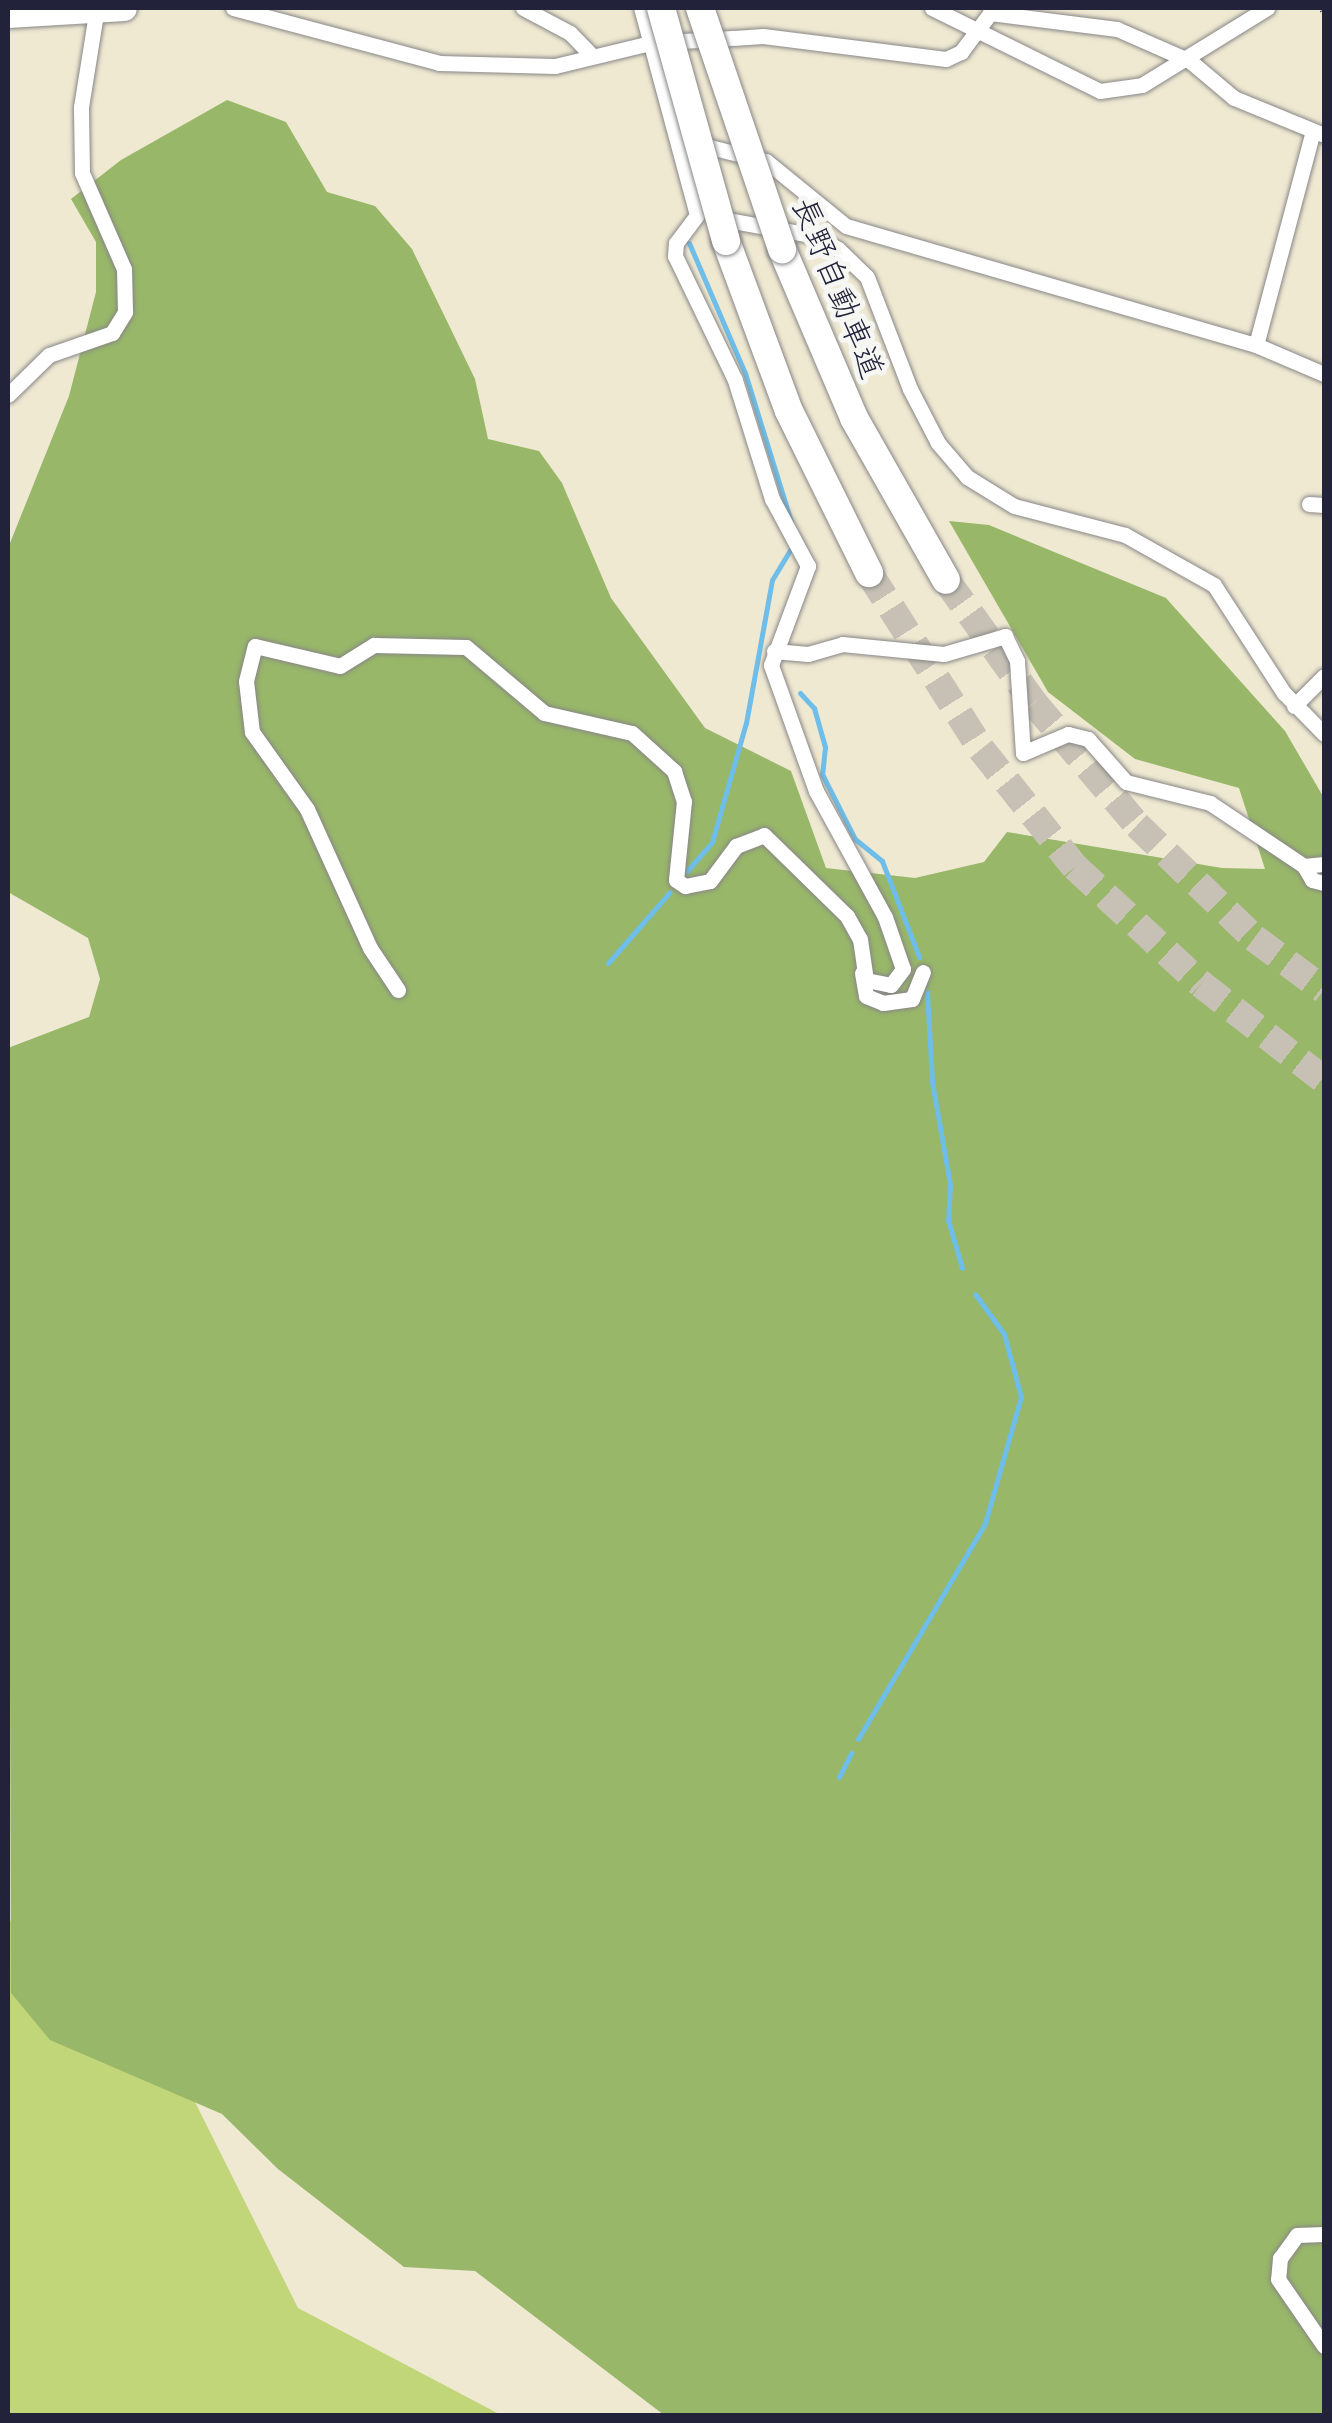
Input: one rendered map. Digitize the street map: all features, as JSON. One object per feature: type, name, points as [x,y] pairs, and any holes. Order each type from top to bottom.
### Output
[{"type":"highway","points":[[661,8],[726,241],[789,411],[870,573]]},
{"type":"highway","name":"長野自動車道","points":[[700,8],[782,249],[854,418],[946,580]]},
{"type":"main road","points":[[8,15],[96,13],[124,8]]},
{"type":"street","points":[[233,8],[439,63],[555,66],[650,44],[762,36],[929,61],[960,52],[992,10],[1117,29],[1190,61],[1234,98],[1318,135],[1256,345]]},
{"type":"street","points":[[523,8],[570,32],[592,56]]},
{"type":"street","points":[[641,8],[697,215]]},
{"type":"street","points":[[932,8],[1100,91],[1134,89],[1190,61],[1267,8]]},
{"type":"street","points":[[8,395],[49,356],[112,332],[126,312],[124,270],[82,173],[81,107],[96,13]]},
{"type":"street","points":[[675,139],[766,161],[846,226],[1256,345],[1324,374]]},
{"type":"street","points":[[697,215],[676,243],[676,256],[735,380],[778,511],[808,566],[772,665],[816,791],[903,956],[899,981],[890,986],[862,973]]},
{"type":"street","points":[[697,215],[811,234],[838,249],[868,276],[917,402],[938,443],[967,477],[1014,506],[1125,535],[1187,566],[1214,586],[1294,706],[1324,734]]},
{"type":"street","points":[[774,651],[808,654],[842,644],[944,654],[1005,636],[1016,661],[1023,753],[1068,734],[1088,739],[1126,782],[1210,803],[1304,866],[1312,880],[1324,883]]},
{"type":"street","points":[[398,990],[370,948],[307,809],[252,732],[246,681],[256,646],[340,666],[374,645],[466,646],[544,712],[632,733],[674,771],[684,801],[676,880],[685,886],[710,881],[736,846],[764,834],[847,916],[860,939],[866,996],[882,1003],[912,999],[923,972]]},
{"type":"street","points":[[1294,706],[1324,676]]},
{"type":"street","points":[[1304,866],[1324,864]]},
{"type":"street","points":[[1324,2234],[1296,2235],[1280,2258],[1278,2279],[1324,2346]]},
{"type":"green space","points":[[227,100],[286,122],[327,192],[375,206],[412,249],[475,379],[488,439],[539,451],[562,483],[611,598],[705,728],[791,771],[826,868],[915,878],[984,862],[1007,832],[1222,868],[1265,869],[1239,788],[1135,759],[1048,692],[949,521],[989,525],[1166,598],[1285,731],[1324,798],[1324,2415],[664,2415],[475,2271],[404,2267],[278,2169],[222,2114],[50,2040],[11,1993],[8,1048],[89,1017],[100,979],[88,938],[8,892],[8,548],[69,396],[96,292],[96,242],[71,199],[121,160]]},
{"type":"green space","points":[[8,1919],[157,2026],[298,2308],[501,2415],[8,2415]]},
{"type":"waterway","points":[[689,243],[745,373],[791,522]]},
{"type":"waterway","points":[[687,871],[712,842],[746,723],[772,580],[790,550]]},
{"type":"waterway","points":[[800,693],[814,708],[825,747],[822,774],[855,839],[882,861],[919,957]]},
{"type":"waterway","points":[[608,963],[670,892]]},
{"type":"waterway","points":[[927,992],[932,1082],[950,1184],[948,1220],[962,1268]]},
{"type":"waterway","points":[[858,1739],[985,1523],[1021,1397],[1004,1334],[975,1294]]},
{"type":"waterway","points":[[839,1777],[851,1753]]},
{"type":"tunnel","points":[[869,573],[981,749],[1075,867],[1201,984],[1324,1080]]},
{"type":"tunnel","points":[[946,580],[1034,703],[1137,825],[1254,938],[1324,990]]}]
